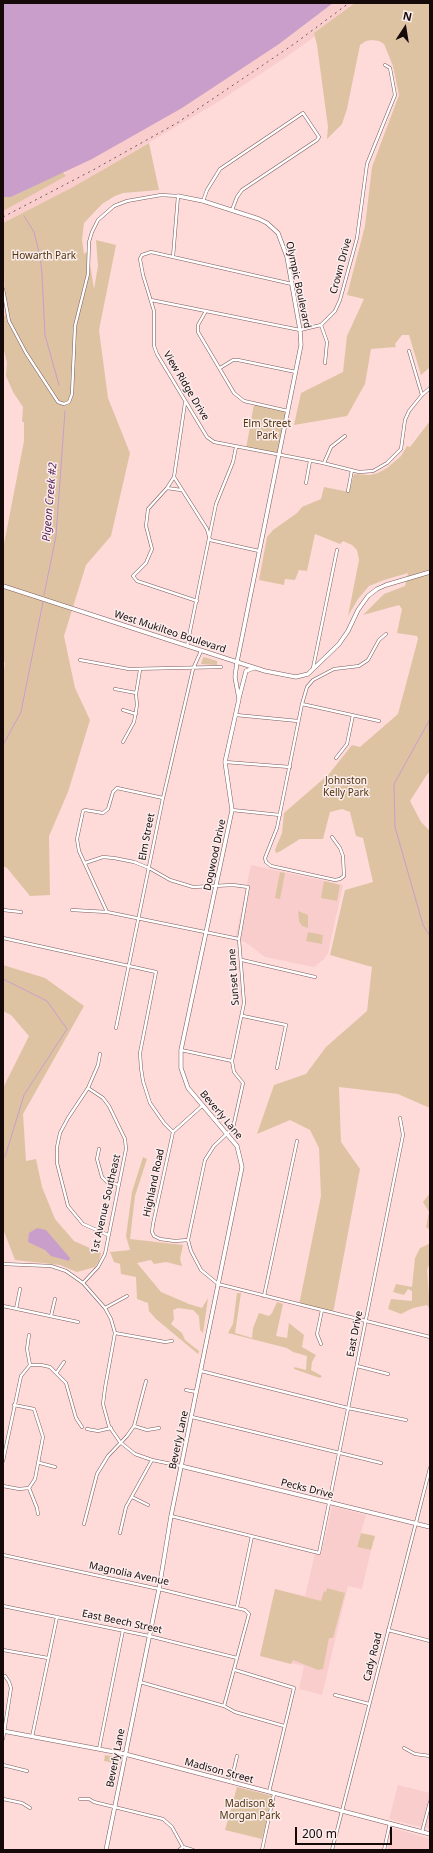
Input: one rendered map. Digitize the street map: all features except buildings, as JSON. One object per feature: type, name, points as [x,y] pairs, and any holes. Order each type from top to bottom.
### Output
[{"type":"street","name":"Crown Drive","points":[[321,325],[335,311],[340,300],[358,238],[367,164],[395,95],[390,68],[385,65]]},
{"type":"street","points":[[203,201],[211,181],[220,168],[303,113],[319,137],[317,140],[242,190],[237,197],[232,210]]},
{"type":"street","name":"Olympic Boulevard","points":[[3,289],[9,321],[26,353],[58,402],[64,404],[69,402],[72,394],[75,326],[84,297],[88,274],[89,242],[98,220],[114,206],[128,201],[161,195],[178,196],[203,201],[263,221],[278,233],[284,246],[292,284],[300,330],[301,346],[237,662]]},
{"type":"street","points":[[173,257],[178,196]]},
{"type":"street","name":"View Ridge Drive","points":[[292,284],[151,252],[142,255],[141,263],[143,275],[154,311],[154,346],[157,354],[207,437],[214,442],[236,447],[324,463],[352,470],[366,472],[373,471],[397,455],[403,443],[405,420],[422,395],[430,388]]},
{"type":"street","points":[[151,300],[300,330],[321,325],[327,342],[324,363]]},
{"type":"street","points":[[206,311],[198,325],[198,332],[234,393],[244,401],[288,411]]},
{"type":"street","points":[[409,351],[422,395]]},
{"type":"street","points":[[220,368],[233,360],[238,360],[296,372]]},
{"type":"street","points":[[185,402],[174,477],[167,488],[148,509],[146,526],[152,549],[146,563],[135,574],[134,579],[197,601]]},
{"type":"street","points":[[324,463],[331,447],[345,436]]},
{"type":"street","points":[[187,646],[210,540],[216,504],[233,462],[236,447]]},
{"type":"street","points":[[306,484],[310,461]]},
{"type":"street","points":[[348,491],[352,470]]},
{"type":"street","points":[[174,477],[207,529],[210,540]]},
{"type":"street","points":[[167,488],[181,490]]},
{"type":"street","points":[[210,540],[259,551]]},
{"type":"street","points":[[313,670],[337,550]]},
{"type":"street","name":"West Mukilteo Boulevard","points":[[3,586],[255,668],[296,677],[308,674],[339,644],[348,631],[358,610],[368,596],[386,585],[430,572]]},
{"type":"street","points":[[332,838],[340,848],[343,856],[344,876],[340,879],[335,880],[271,866],[265,858],[277,828],[298,721],[307,687],[313,680],[334,669],[359,666],[368,660],[379,640],[386,634]]},
{"type":"street","name":"Elm Street","points":[[116,1028],[163,798],[193,669],[201,651]]},
{"type":"street","points":[[80,660],[113,667],[140,670],[221,668]]},
{"type":"street","name":"Dogwood Drive","points":[[181,1050],[232,810],[225,762],[239,699],[235,678],[237,662]]},
{"type":"street","points":[[239,699],[246,671],[255,668]]},
{"type":"street","points":[[123,742],[132,728],[136,714],[136,693],[140,670]]},
{"type":"street","points":[[115,689],[136,693]]},
{"type":"street","points":[[302,704],[379,721]]},
{"type":"street","points":[[122,710],[136,714]]},
{"type":"street","points":[[336,758],[347,744],[353,715]]},
{"type":"street","points":[[236,716],[298,721]]},
{"type":"street","points":[[225,762],[290,767]]},
{"type":"street","points":[[107,912],[79,851],[77,839],[83,811],[103,813],[108,809],[113,792],[116,789],[163,798]]},
{"type":"street","points":[[232,810],[280,815]]},
{"type":"street","points":[[85,863],[102,857],[134,862],[149,868],[181,885],[204,888],[217,886]]},
{"type":"street","name":"Sunset Lane","points":[[217,886],[233,885],[248,887],[239,939],[242,960],[244,1003],[243,1016],[232,1061]]},
{"type":"street","points":[[3,910],[20,912]]},
{"type":"street","points":[[72,910],[107,912],[239,939]]},
{"type":"street","points":[[3,938],[156,972],[140,1052],[142,1081],[155,1112],[173,1132],[203,1105]]},
{"type":"street","points":[[242,960],[315,977]]},
{"type":"street","points":[[243,1016],[286,1025],[277,1068]]},
{"type":"street","points":[[181,1050],[232,1061],[234,1072],[243,1084],[234,1128],[214,1146],[205,1160],[188,1240],[191,1251],[201,1270],[218,1284],[430,1337]]},
{"type":"street","name":"Beverly Lane","points":[[106,1850],[160,1589],[171,1516],[242,1167],[237,1146],[188,1088],[182,1068],[181,1050]]},
{"type":"street","points":[[100,1054],[98,1065],[88,1088],[60,1133],[57,1163],[68,1206],[83,1224],[108,1235]]},
{"type":"street","name":"1st Avenue Southeast","points":[[83,1283],[98,1267],[105,1254],[126,1149],[125,1139],[110,1106],[103,1098],[88,1088]]},
{"type":"street","name":"East Drive","points":[[252,1536],[319,1553],[403,1135],[400,1118]]},
{"type":"street","name":"Highland Road","points":[[173,1132],[152,1232],[154,1236],[160,1239],[188,1240]]},
{"type":"street","points":[[264,1296],[296,1141]]},
{"type":"street","points":[[99,1149],[97,1159],[102,1177],[107,1182],[119,1185]]},
{"type":"street","points":[[3,1264],[51,1266],[66,1271],[83,1283],[105,1308],[111,1319],[115,1333],[105,1388],[104,1404],[111,1428],[120,1442],[135,1454],[152,1460],[181,1466]]},
{"type":"street","points":[[16,1309],[20,1289]]},
{"type":"street","points":[[105,1308],[127,1296]]},
{"type":"street","points":[[52,1316],[55,1299]]},
{"type":"street","points":[[3,1306],[78,1322]]},
{"type":"street","points":[[321,1344],[316,1334],[322,1310]]},
{"type":"street","points":[[115,1333],[165,1342],[172,1341]]},
{"type":"street","points":[[3,1461],[21,1376],[30,1365],[27,1349],[29,1335]]},
{"type":"street","points":[[57,1372],[64,1362]]},
{"type":"street","points":[[30,1365],[50,1367],[57,1372],[66,1383],[76,1418],[82,1428]]},
{"type":"street","points":[[356,1366],[388,1374]]},
{"type":"street","points":[[201,1371],[348,1408],[406,1420]]},
{"type":"street","points":[[84,1524],[97,1474],[108,1456],[134,1426],[146,1381]]},
{"type":"street","points":[[186,1390],[196,1392]]},
{"type":"street","points":[[14,1405],[34,1409],[43,1437],[40,1463],[35,1479],[29,1488]]},
{"type":"street","points":[[192,1417],[381,1463]]},
{"type":"street","points":[[134,1426],[147,1430],[159,1428]]},
{"type":"street","points":[[87,1429],[98,1431],[111,1428]]},
{"type":"street","points":[[120,1533],[126,1507],[152,1460]]},
{"type":"street","points":[[40,1463],[55,1467]]},
{"type":"street","name":"Pecks Drive","points":[[181,1466],[430,1527]]},
{"type":"street","name":"Cady Road","points":[[332,1850],[430,1468]]},
{"type":"street","points":[[3,1486],[19,1489],[29,1488]]},
{"type":"street","points":[[29,1488],[38,1508],[38,1514]]},
{"type":"street","points":[[132,1497],[148,1505]]},
{"type":"street","points":[[171,1516],[252,1536],[237,1607]]},
{"type":"street","name":"Magnolia Avenue","points":[[3,1555],[160,1589],[245,1610],[249,1614],[238,1658]]},
{"type":"street","name":"East Beech Street","points":[[3,1606],[123,1630],[238,1658]]},
{"type":"street","points":[[32,1737],[56,1617]]},
{"type":"street","points":[[99,1750],[123,1630]]},
{"type":"street","points":[[388,1630],[430,1641]]},
{"type":"street","points":[[3,1650],[48,1658]]},
{"type":"street","points":[[224,1706],[238,1658]]},
{"type":"street","points":[[235,1670],[294,1688],[268,1792],[276,1794],[262,1850]]},
{"type":"street","points":[[3,1739],[11,1688],[5,1676]]},
{"type":"street","points":[[140,1682],[224,1706],[235,1712],[284,1726]]},
{"type":"street","points":[[335,1695],[369,1704]]},
{"type":"street","name":"Madison Street","points":[[4,1731],[125,1754],[430,1834]]},
{"type":"street","points":[[404,1748],[415,1754],[430,1756]]},
{"type":"street","points":[[231,1782],[237,1756]]},
{"type":"street","points":[[3,1765],[27,1771]]},
{"type":"street","points":[[3,1799],[22,1803],[30,1808]]},
{"type":"street","points":[[80,1799],[89,1799],[163,1819],[172,1827],[183,1847],[194,1850]]},
{"type":"street","points":[[422,1832],[430,1802]]},
{"type":"street","points":[[384,1850],[390,1823]]},
{"type":"street","points":[[179,1850],[183,1847]]},
{"type":"shaded area","points":[[3,3],[333,3],[279,44],[182,108],[92,159],[11,197],[3,197]]},
{"type":"shaded area","points":[[326,3],[362,3],[286,57],[218,102],[73,187],[3,223],[3,208],[66,174],[64,169]]},
{"type":"shaded area","points":[[251,865],[343,885],[328,953],[324,959],[314,967],[265,957],[245,942],[235,940]]},
{"type":"shaded area","points":[[37,1228],[46,1230],[70,1258],[69,1261],[51,1256],[45,1250],[28,1242],[29,1233]]},
{"type":"shaded area","points":[[332,1506],[366,1515],[357,1546],[371,1550],[362,1589],[348,1586],[322,1695],[299,1689],[304,1666],[260,1656],[275,1589],[305,1596],[315,1554],[321,1555]]},
{"type":"shaded area","points":[[398,1785],[430,1793],[430,1829],[389,1819]]},
{"type":"shaded area","points":[[393,1828],[430,1839],[430,1850],[387,1850]]},
{"type":"green space","points":[[355,3],[430,3],[430,367],[421,375],[409,335],[402,335],[395,344],[396,347],[371,349],[365,384],[347,416],[294,425],[301,393],[343,372],[347,336],[364,299],[347,295],[365,226],[372,167],[399,95],[393,66],[384,44],[379,41],[366,41],[360,45],[347,109],[342,124],[327,139],[328,127],[314,33]]},
{"type":"green space","name":"Howarth Park","points":[[149,143],[159,190],[123,193],[115,196],[102,204],[84,223],[82,240],[84,254],[88,251],[94,289],[98,266],[96,240],[116,245],[99,330],[108,398],[130,453],[111,536],[86,565],[64,636],[75,688],[90,720],[68,792],[49,836],[50,895],[30,896],[7,868],[3,866],[3,676],[5,663],[3,660],[3,549],[24,441],[24,422],[22,422],[23,407],[13,392],[6,376],[7,363],[3,346],[3,312],[5,317],[3,223],[73,187]]},
{"type":"green space","points":[[63,172],[66,176],[3,211],[3,197],[11,197]]},
{"type":"green space","name":"Elm Street Park","points":[[254,404],[288,411],[280,455],[246,449]]},
{"type":"green space","name":"Johnston Kelly Park","points":[[430,421],[430,773],[428,773],[410,801],[421,822],[430,831],[430,1108],[398,1094],[339,1087],[341,1142],[360,1169],[333,1313],[299,1305],[321,1196],[319,1148],[310,1130],[290,1120],[257,1134],[274,1085],[306,1074],[326,1047],[367,1011],[372,967],[330,955],[345,890],[373,882],[363,838],[356,836],[350,812],[342,809],[330,812],[323,839],[300,839],[279,852],[276,853],[275,850],[282,833],[284,813],[329,774],[352,745],[360,747],[398,714],[418,639],[417,636],[397,633],[402,609],[399,605],[363,615],[384,594],[405,586],[408,573],[369,586],[358,599],[348,616],[359,560],[357,550],[352,545],[343,541],[340,544],[315,534],[307,571],[299,570],[295,580],[285,579],[284,585],[259,580],[267,537],[273,530],[297,513],[302,507],[321,499],[324,487],[349,492],[354,474],[370,475],[387,468],[401,456],[407,446],[410,447]]},
{"type":"green space","points":[[204,657],[217,661],[217,665],[201,664]]},
{"type":"green space","points":[[280,872],[285,873],[280,899],[275,898]]},
{"type":"green space","points":[[324,881],[340,885],[337,901],[321,898]]},
{"type":"green space","points":[[298,911],[308,915],[308,928],[302,926],[299,921]]},
{"type":"green space","points":[[308,932],[323,935],[322,944],[306,941]]},
{"type":"green space","points":[[3,965],[45,978],[84,1006],[23,1114],[26,1161],[36,1159],[42,1187],[55,1219],[74,1241],[101,1253],[99,1261],[95,1267],[77,1272],[60,1265],[15,1260],[3,1229],[3,1088],[29,1036],[11,1015],[3,1011]]},
{"type":"green space","points":[[143,1157],[147,1159],[135,1196],[130,1239],[183,1245],[180,1259],[182,1266],[166,1262],[154,1264],[151,1260],[137,1263],[161,1292],[202,1308],[208,1298],[203,1333],[200,1330],[199,1316],[193,1310],[178,1308],[173,1310],[174,1319],[171,1324],[182,1333],[185,1340],[199,1351],[198,1354],[156,1319],[149,1311],[148,1303],[137,1299],[136,1277],[121,1274],[120,1264],[114,1262],[110,1252],[130,1250],[126,1236],[132,1192]]},
{"type":"green space","points":[[430,1193],[430,1230],[426,1227],[429,1212],[423,1202]]},
{"type":"green space","points":[[430,1239],[430,1262],[427,1270],[430,1309],[427,1305],[413,1308],[401,1314],[388,1309],[391,1299],[412,1301],[412,1291],[408,1289],[404,1295],[393,1292],[396,1284],[412,1287],[415,1258],[420,1248],[429,1244]]},
{"type":"green space","points":[[237,1293],[241,1293],[235,1333],[252,1338],[253,1328],[259,1313],[269,1316],[277,1302],[283,1304],[276,1336],[287,1338],[289,1323],[304,1335],[302,1347],[316,1355],[312,1362],[311,1370],[322,1376],[320,1378],[294,1369],[294,1367],[306,1370],[307,1356],[293,1352],[287,1348],[228,1333],[233,1324]]},
{"type":"green space","points":[[361,1533],[375,1536],[371,1550],[357,1547]]},
{"type":"green space","points":[[327,1588],[345,1593],[333,1638],[329,1638],[323,1669],[318,1670],[293,1660],[291,1664],[260,1656],[275,1589],[321,1601],[324,1591],[326,1592]]},
{"type":"green space","points":[[105,1755],[120,1758],[119,1764],[104,1761]]},
{"type":"green space","name":"Madison & Morgan Park","points":[[237,1787],[273,1796],[262,1839],[225,1830]]},
{"type":"waterway","name":"Pigeon Creek #2","points":[[24,216],[34,232],[40,256],[45,335],[59,385]]},
{"type":"waterway","name":"Pigeon Creek #2","points":[[44,595],[56,536],[65,411]]},
{"type":"waterway","name":"Pigeon Creek #2","points":[[3,745],[21,712],[43,602]]},
{"type":"waterway","points":[[430,719],[394,784],[395,827],[423,925],[430,936]]},
{"type":"waterway","name":"Pigeon Creek #2","points":[[3,979],[47,1001],[67,1029],[24,1095],[5,1157]]},
{"type":"railway","points":[[3,217],[93,170],[177,123],[294,44],[349,3]]}]
